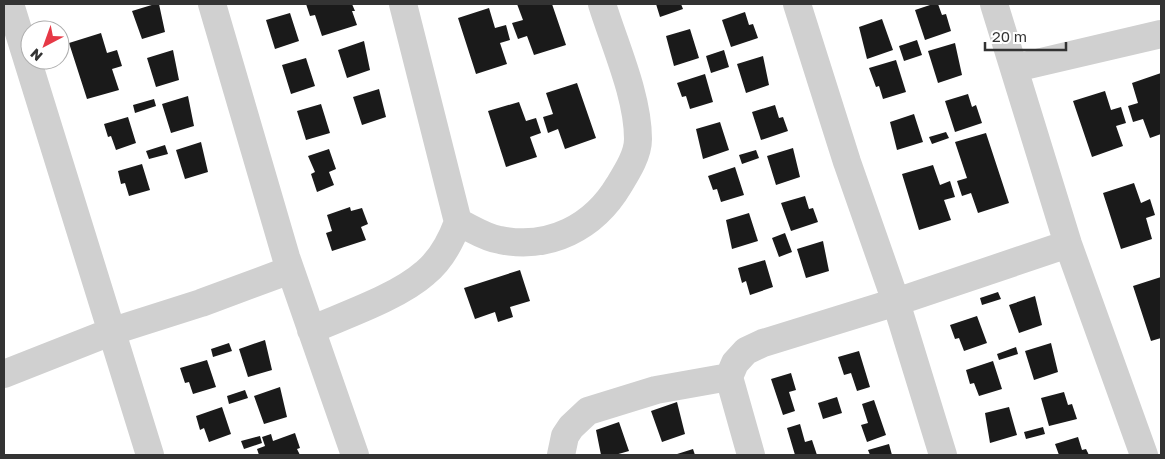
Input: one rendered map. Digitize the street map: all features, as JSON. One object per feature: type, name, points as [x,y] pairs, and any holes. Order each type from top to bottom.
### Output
[{"type":"street","points":[[212,4],[290,270],[355,455]]},
{"type":"street","points":[[311,330],[399,290],[425,274],[450,242],[458,222],[403,4]]},
{"type":"street","points":[[458,222],[499,240],[524,242],[550,238],[580,228],[612,197],[631,166],[638,142],[636,111],[602,4]]},
{"type":"street","points":[[797,4],[847,162],[896,302],[943,455]]},
{"type":"street","points":[[994,4],[1068,244],[1144,455]]},
{"type":"street","points":[[9,13],[150,455]]},
{"type":"street","points":[[1014,68],[1161,34]]},
{"type":"street","points":[[751,455],[729,377],[735,363],[746,350],[763,342],[896,302],[1068,244]]},
{"type":"street","points":[[4,374],[112,331],[201,303],[290,270]]},
{"type":"street","points":[[561,455],[565,436],[571,426],[588,411],[656,390],[729,377]]},
{"type":"building","points":[[159,4],[165,32],[142,39],[132,11]]},
{"type":"building","points":[[306,4],[352,4],[355,11],[352,11],[357,25],[322,36],[315,15],[310,16]]},
{"type":"building","points":[[517,4],[552,4],[566,45],[534,55],[527,36],[518,39],[512,23],[523,20]]},
{"type":"building","points":[[656,4],[681,4],[683,9],[660,17]]},
{"type":"building","points":[[938,4],[942,15],[946,14],[951,31],[925,40],[915,10]]},
{"type":"building","points":[[489,8],[495,28],[506,25],[510,40],[500,43],[507,64],[476,74],[458,18]]},
{"type":"building","points":[[745,12],[749,25],[753,24],[758,38],[731,47],[722,20]]},
{"type":"building","points":[[290,13],[299,41],[275,49],[266,20]]},
{"type":"building","points":[[882,19],[893,50],[867,59],[859,27]]},
{"type":"building","points":[[690,29],[699,58],[674,66],[666,36]]},
{"type":"building","points":[[101,33],[107,53],[117,50],[122,66],[112,69],[119,90],[87,99],[70,43]]},
{"type":"building","points":[[917,40],[922,55],[904,61],[899,46]]},
{"type":"building","points":[[364,41],[370,70],[347,78],[338,50]]},
{"type":"building","points":[[955,43],[962,75],[938,83],[928,51]]},
{"type":"building","points":[[173,50],[179,80],[156,87],[147,58]]},
{"type":"building","points":[[724,50],[729,67],[711,73],[706,56]]},
{"type":"building","points":[[763,56],[769,85],[746,93],[737,64]]},
{"type":"building","points":[[306,58],[315,86],[291,94],[282,65]]},
{"type":"building","points":[[896,60],[906,92],[883,99],[879,86],[876,87],[869,68]]},
{"type":"building","points":[[1161,73],[1161,134],[1150,138],[1143,119],[1133,122],[1128,106],[1138,103],[1132,83]]},
{"type":"building","points":[[705,74],[713,102],[690,109],[686,96],[682,97],[677,83]]},
{"type":"building","points":[[577,83],[596,138],[565,149],[558,129],[548,133],[543,117],[553,114],[546,93]]},
{"type":"building","points":[[379,89],[386,117],[362,125],[353,97]]},
{"type":"building","points":[[1105,91],[1111,110],[1121,107],[1126,123],[1116,126],[1123,146],[1092,157],[1073,101]]},
{"type":"building","points":[[968,94],[972,107],[976,105],[982,123],[955,132],[945,101]]},
{"type":"building","points":[[188,96],[194,126],[171,133],[162,104]]},
{"type":"building","points":[[154,99],[156,106],[135,113],[133,105]]},
{"type":"building","points":[[519,102],[526,121],[536,118],[541,133],[530,137],[537,157],[506,167],[488,111]]},
{"type":"building","points":[[321,104],[330,133],[306,140],[297,111]]},
{"type":"building","points":[[775,105],[779,118],[783,117],[788,131],[761,140],[752,112]]},
{"type":"building","points":[[914,114],[923,142],[897,150],[890,122]]},
{"type":"building","points":[[128,117],[136,143],[116,150],[111,136],[108,137],[104,124]]},
{"type":"building","points":[[720,122],[729,150],[703,159],[696,129]]},
{"type":"building","points":[[946,132],[949,138],[932,144],[929,137]]},
{"type":"building","points":[[986,133],[1009,203],[978,213],[971,193],[962,196],[957,181],[967,178],[955,142]]},
{"type":"building","points":[[201,142],[208,172],[185,179],[176,150]]},
{"type":"building","points":[[165,145],[168,154],[149,159],[146,151]]},
{"type":"building","points":[[793,148],[800,177],[776,185],[767,156]]},
{"type":"building","points":[[329,149],[336,169],[329,172],[334,185],[317,192],[311,174],[315,172],[308,156]]},
{"type":"building","points":[[756,150],[759,158],[742,164],[739,155]]},
{"type":"building","points":[[142,164],[150,190],[129,196],[125,183],[121,184],[118,171]]},
{"type":"building","points":[[933,165],[940,185],[950,181],[955,197],[944,200],[951,220],[919,230],[902,174]]},
{"type":"building","points":[[735,167],[744,195],[721,202],[717,189],[713,190],[708,176]]},
{"type":"building","points":[[1134,183],[1141,203],[1150,199],[1155,215],[1146,218],[1152,239],[1121,249],[1103,193]]},
{"type":"building","points":[[805,196],[809,209],[813,208],[818,222],[791,231],[781,203]]},
{"type":"building","points":[[350,207],[351,211],[362,208],[368,224],[361,227],[366,240],[332,251],[326,233],[332,231],[327,215]]},
{"type":"building","points":[[749,213],[758,241],[732,249],[726,220]]},
{"type":"building","points":[[785,233],[792,252],[779,257],[772,238]]},
{"type":"building","points":[[823,241],[829,271],[806,278],[797,249]]},
{"type":"building","points":[[765,260],[773,287],[750,295],[746,281],[742,283],[738,268]]},
{"type":"building","points":[[520,270],[530,301],[510,307],[513,317],[498,322],[495,312],[475,319],[464,288]]},
{"type":"building","points":[[1161,277],[1161,338],[1151,341],[1133,286]]},
{"type":"building","points":[[998,292],[1001,299],[982,305],[980,298]]},
{"type":"building","points":[[1035,296],[1042,325],[1019,333],[1009,305]]},
{"type":"building","points":[[977,316],[987,343],[964,351],[959,338],[955,339],[950,325]]},
{"type":"building","points":[[265,340],[272,370],[248,377],[239,349]]},
{"type":"building","points":[[229,343],[232,351],[213,357],[211,349]]},
{"type":"building","points":[[1051,343],[1058,372],[1034,380],[1025,351]]},
{"type":"building","points":[[1016,347],[1018,354],[999,360],[997,354]]},
{"type":"building","points":[[859,351],[870,387],[857,391],[851,373],[844,375],[838,357]]},
{"type":"building","points":[[207,360],[216,387],[193,394],[189,382],[185,383],[180,368]]},
{"type":"building","points":[[993,361],[1002,389],[979,396],[974,383],[970,384],[966,370]]},
{"type":"building","points":[[791,373],[796,390],[789,392],[795,411],[783,415],[771,379]]},
{"type":"building","points":[[280,387],[287,417],[264,424],[254,396]]},
{"type":"building","points":[[245,390],[248,398],[229,404],[227,396]]},
{"type":"building","points":[[1064,392],[1068,405],[1072,404],[1077,419],[1049,426],[1041,398]]},
{"type":"building","points":[[837,397],[842,413],[823,419],[818,403]]},
{"type":"building","points":[[874,400],[886,435],[867,442],[861,425],[868,423],[862,404]]},
{"type":"building","points":[[677,402],[685,434],[662,442],[651,411]]},
{"type":"building","points":[[222,407],[231,434],[209,442],[204,428],[200,430],[196,416]]},
{"type":"building","points":[[1009,407],[1017,435],[990,443],[985,413]]},
{"type":"building","points":[[619,422],[629,451],[615,455],[601,455],[596,430]]},
{"type":"building","points":[[800,424],[805,442],[812,440],[817,455],[795,455],[787,428]]},
{"type":"building","points":[[1043,427],[1045,434],[1026,439],[1024,432]]},
{"type":"building","points":[[295,433],[300,448],[297,449],[300,455],[259,455],[257,449],[265,446],[262,437],[271,434],[273,441]]},
{"type":"building","points":[[260,436],[262,443],[244,449],[241,441]]},
{"type":"building","points":[[1078,437],[1082,450],[1086,449],[1089,455],[1059,455],[1055,444]]},
{"type":"building","points":[[889,444],[892,455],[870,455],[868,450]]},
{"type":"building","points":[[693,449],[695,455],[674,455]]}]
